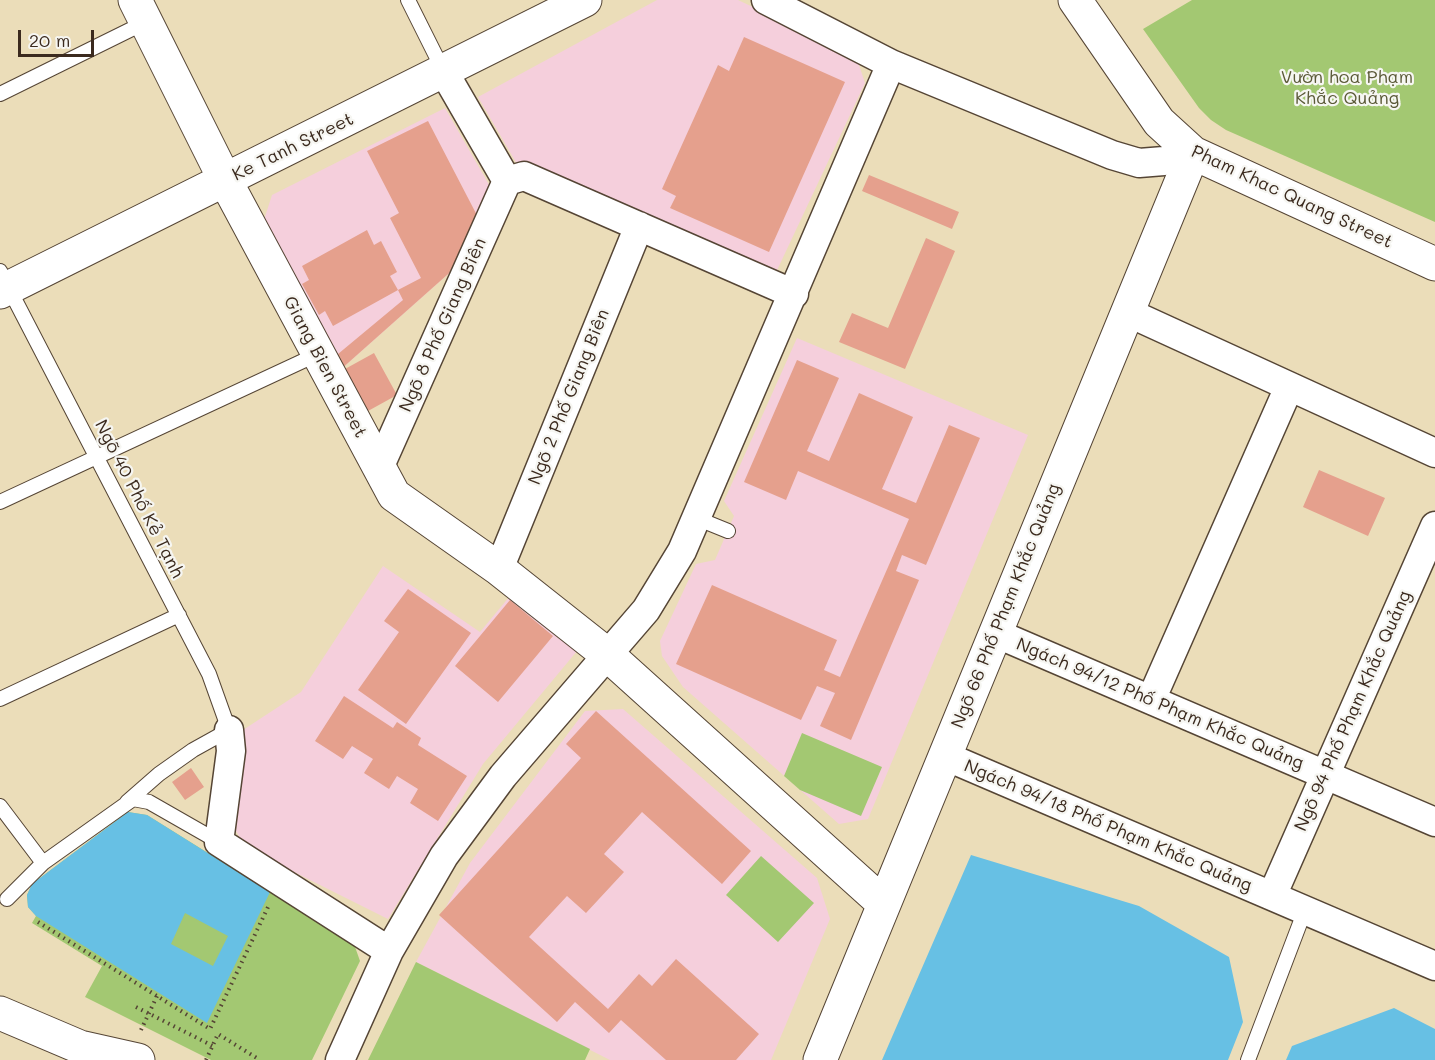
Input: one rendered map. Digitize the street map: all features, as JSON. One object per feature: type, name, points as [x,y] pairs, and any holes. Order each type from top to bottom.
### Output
[{"type":"street","name":"Ke Tanh Street","points":[[3,283],[225,180],[585,0]]},
{"type":"street","points":[[766,0],[891,64],[1120,158],[1140,163],[1164,161],[1193,153]]},
{"type":"street","name":"Pham Khac Quang Street","points":[[1075,0],[1159,122],[1193,153],[1435,264]]},
{"type":"street","name":"Giang Bien Street","points":[[141,11],[225,180],[394,495],[499,569],[609,656],[884,904]]},
{"type":"street","points":[[340,1060],[389,951],[417,899],[471,817],[503,776],[609,656],[646,610],[682,551],[891,64]]},
{"type":"street","points":[[444,72],[507,181],[525,176],[794,294]]},
{"type":"street","name":"Ngõ 66 Phố Phạm Khắc Quảng","points":[[820,1060],[1193,153]]},
{"type":"street","name":"Ngõ 8 Phố Giang Biên","points":[[379,468],[507,181]]},
{"type":"street","name":"Ngõ 2 Phố Giang Biên","points":[[499,569],[639,226]]},
{"type":"street","points":[[1127,312],[1435,453]]},
{"type":"street","points":[[1151,700],[1289,387]]},
{"type":"street","name":"Ngõ 94 Phố Phạm Khắc Quảng","points":[[1272,896],[1435,526]]},
{"type":"street","name":"Ngách 94/12 Phố Phạm Khắc Quảng","points":[[995,633],[1435,822]]},
{"type":"street","points":[[229,730],[231,752],[219,842],[389,951]]},
{"type":"street","name":"Ngách 94/18 Phố Phạm Khắc Quảng","points":[[945,756],[1435,966]]},
{"type":"street","points":[[0,1013],[80,1047],[138,1047]]},
{"type":"lane","points":[[408,0],[444,72]]},
{"type":"lane","points":[[0,94],[141,11]]},
{"type":"lane","name":"Ngõ 40 Phố Kẻ Tạnh","points":[[3,283],[97,457],[209,674],[229,730]]},
{"type":"lane","points":[[0,502],[318,354]]},
{"type":"lane","points":[[696,518],[728,531]]},
{"type":"lane","points":[[0,699],[179,615]]},
{"type":"lane","points":[[7,899],[43,863],[127,802],[184,756],[229,730]]},
{"type":"lane","points":[[127,802],[133,799],[149,802],[219,842]]},
{"type":"lane","points":[[0,806],[43,863]]},
{"type":"lane","points":[[1248,1060],[1305,910]]},
{"type":"path","points":[[38,922],[210,1029],[274,894]]},
{"type":"path","points":[[138,1047],[157,996]]},
{"type":"path","points":[[136,1007],[213,1046]]},
{"type":"path","points":[[206,1060],[218,1034],[260,1060]]},
{"type":"shaded area","points":[[657,0],[738,0],[856,56],[865,83],[771,283],[525,178],[478,97]]},
{"type":"shaded area","points":[[445,108],[495,195],[465,259],[339,371],[263,223],[272,195]]},
{"type":"shaded area","points":[[797,338],[1028,435],[868,819],[839,824],[683,687],[662,656],[660,641],[696,564],[715,560],[734,516],[724,501]]},
{"type":"shaded area","points":[[383,566],[480,632],[515,590],[582,645],[483,764],[388,919],[246,848],[236,831],[243,730],[301,692]]},
{"type":"shaded area","points":[[623,709],[817,878],[830,919],[771,1060],[610,1060],[416,962],[470,863],[585,711]]},
{"type":"green space","name":"Vườn hoa Phạm Khắc Quảng","points":[[1192,0],[1435,0],[1435,222],[1226,130],[1211,120],[1199,108],[1143,29]]},
{"type":"green space","points":[[802,733],[882,767],[861,816],[800,790],[784,776]]},
{"type":"green space","points":[[128,812],[147,815],[354,944],[360,961],[312,1060],[211,1060],[85,997],[102,966],[32,923],[36,916],[28,907],[27,895],[32,884]]},
{"type":"green space","points":[[761,856],[814,903],[778,942],[726,895]]},
{"type":"green space","points":[[416,962],[590,1049],[585,1060],[368,1060]]},
{"type":"water","points":[[128,812],[147,815],[270,892],[207,1023],[36,916],[28,907],[27,895],[32,884]],"holes":[[[185,913],[228,936],[213,966],[171,944]]]},
{"type":"water","points":[[971,855],[1139,906],[1229,957],[1243,1022],[1228,1060],[882,1060]]},
{"type":"water","points":[[1394,1008],[1435,1029],[1435,1060],[1286,1060],[1292,1046]]},
{"type":"building","points":[[744,37],[845,82],[769,252],[670,208],[676,196],[662,189],[718,65],[729,71]]},
{"type":"building","points":[[428,121],[481,223],[465,259],[339,371],[332,359],[403,300],[398,290],[421,278],[390,218],[399,213],[367,151]]},
{"type":"building","points":[[869,175],[959,212],[952,229],[862,191]]},
{"type":"building","points":[[367,230],[374,245],[381,241],[397,272],[390,276],[398,290],[333,326],[325,311],[319,315],[302,284],[309,280],[302,266]]},
{"type":"building","points":[[926,238],[955,251],[905,369],[839,342],[852,313],[888,328]]},
{"type":"building","points":[[374,353],[397,395],[368,411],[345,369]]},
{"type":"building","points":[[797,360],[839,378],[807,451],[829,461],[859,393],[913,417],[882,489],[916,503],[949,425],[980,438],[926,565],[902,555],[896,571],[919,580],[851,740],[820,726],[835,693],[817,686],[801,720],[676,664],[712,585],[837,640],[824,670],[840,677],[909,519],[798,471],[786,500],[744,482]]},
{"type":"building","points":[[1319,470],[1385,498],[1368,536],[1303,507]]},
{"type":"building","points":[[408,589],[471,633],[406,724],[358,690],[399,632],[384,621]]},
{"type":"building","points":[[510,600],[553,636],[498,702],[455,666]]},
{"type":"building","points":[[344,696],[393,728],[397,722],[421,738],[418,745],[467,776],[438,821],[410,803],[418,789],[397,776],[389,789],[364,773],[373,759],[352,746],[343,759],[315,741]]},
{"type":"building","points":[[596,711],[751,851],[722,884],[642,812],[604,854],[624,872],[586,913],[567,896],[529,937],[608,1009],[639,974],[652,986],[676,959],[759,1034],[736,1060],[666,1060],[621,1020],[609,1033],[575,1002],[557,1022],[439,915],[581,758],[566,744]]},
{"type":"building","points":[[191,768],[204,787],[185,800],[172,782]]}]
